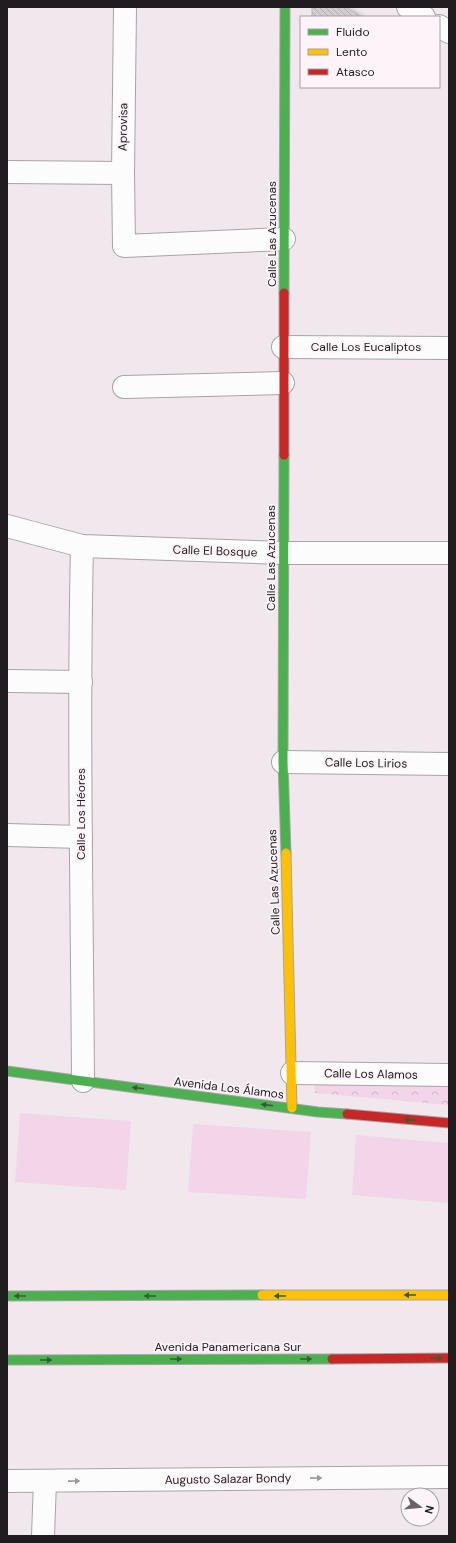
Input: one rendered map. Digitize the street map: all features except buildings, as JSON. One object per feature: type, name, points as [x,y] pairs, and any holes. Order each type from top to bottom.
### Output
[{"type":"main road","name":"Calle Las Azucenas","points":[[285,7],[283,762],[292,1108]]},
{"type":"main road","name":"Avenida Los Álamos","points":[[7,1071],[292,1108],[449,1123]]},
{"type":"main road","points":[[7,1296],[449,1295]]},
{"type":"main road","name":"Avenida Panamericana Sur","points":[[7,1360],[449,1358]]},
{"type":"street","name":"Aprovisa","points":[[125,7],[123,173],[124,246],[284,239]]},
{"type":"street","points":[[408,7],[422,16]]},
{"type":"street","points":[[440,27],[449,32]]},
{"type":"street","points":[[7,172],[123,173]]},
{"type":"street","name":"Calle Los Eucaliptos","points":[[283,347],[449,348]]},
{"type":"street","points":[[124,387],[283,383]]},
{"type":"street","name":"Calle El Bosque","points":[[7,526],[82,546],[283,554],[449,553]]},
{"type":"street","name":"Calle Los Héores","points":[[82,546],[80,837],[83,1081]]},
{"type":"street","points":[[7,681],[81,682]]},
{"type":"street","name":"Calle Los Lirios","points":[[283,762],[449,764]]},
{"type":"street","points":[[7,835],[80,837]]},
{"type":"street","name":"Calle Los Alamos","points":[[292,1073],[449,1075]]},
{"type":"street","name":"Augusto Salazar Bondy","points":[[7,1481],[449,1477]]},
{"type":"street","points":[[43,1536],[45,1481]]},
{"type":"green space","points":[[314,1085],[449,1086],[449,1105],[315,1093]]},
{"type":"green space","points":[[20,1113],[131,1121],[126,1190],[15,1182]]},
{"type":"green space","points":[[193,1124],[311,1132],[306,1199],[188,1192]]},
{"type":"green space","points":[[356,1135],[449,1143],[449,1203],[352,1195]]},
{"type":"traffic: fast","points":[[284,293],[285,7]]},
{"type":"traffic: fast","points":[[284,455],[283,762],[286,853]]},
{"type":"traffic: fast","points":[[7,1071],[318,1112],[347,1114]]},
{"type":"traffic: fast","points":[[7,1296],[262,1295]]},
{"type":"traffic: fast","points":[[7,1360],[332,1359]]},
{"type":"traffic: slow","points":[[286,853],[292,1108]]},
{"type":"traffic: slow","points":[[262,1295],[449,1295]]},
{"type":"traffic: jam","points":[[284,293],[284,455]]},
{"type":"traffic: jam","points":[[347,1114],[449,1123]]},
{"type":"traffic: jam","points":[[332,1359],[449,1358]]}]
